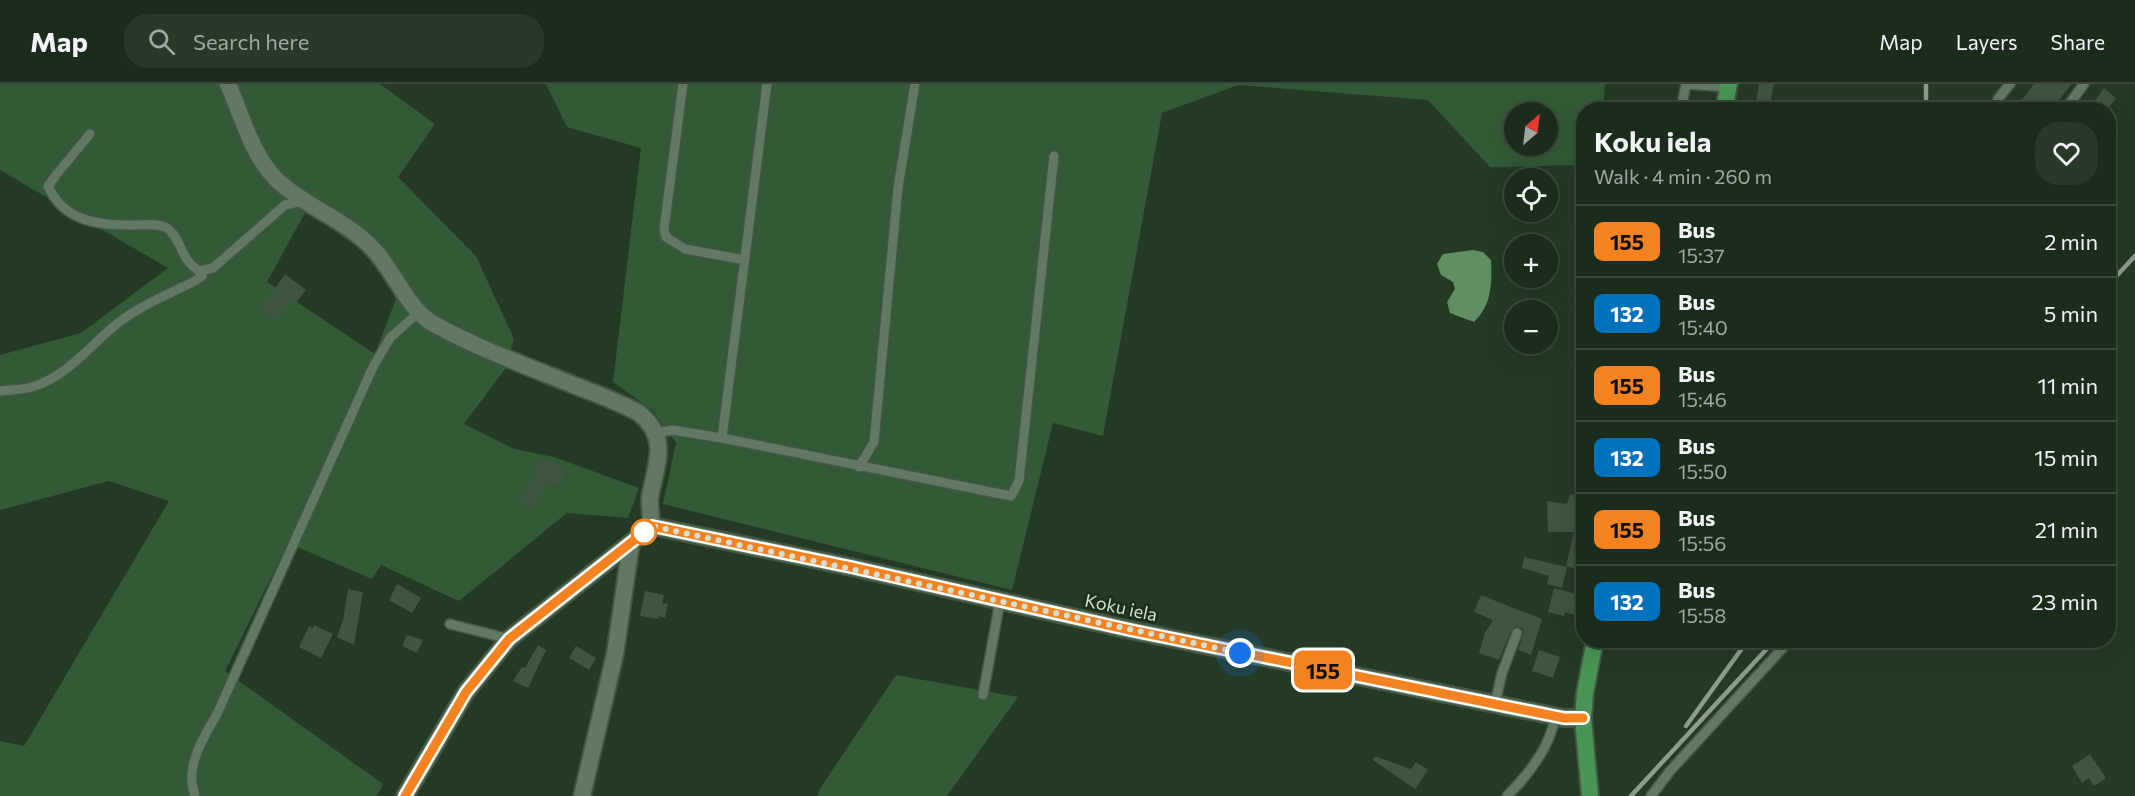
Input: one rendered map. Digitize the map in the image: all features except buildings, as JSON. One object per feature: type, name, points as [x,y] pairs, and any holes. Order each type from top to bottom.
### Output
[{"type":"main road","points":[[1725,102],[1728,86]]},
{"type":"main road","points":[[1590,796],[1583,718],[1593,648]]},
{"type":"street","points":[[228,84],[258,154],[278,180],[303,199],[356,232],[388,267],[419,312],[432,323],[479,345],[627,406],[650,421],[659,445],[659,457],[650,500],[652,526],[509,639],[466,692],[405,796]]},
{"type":"street","name":"Koku iela","points":[[652,526],[1141,633],[1555,716],[1583,718]]},
{"type":"street","points":[[582,796],[615,654],[631,544]]},
{"type":"lane","points":[[683,84],[664,229],[666,237],[685,249],[745,260]]},
{"type":"lane","points":[[722,438],[767,84]]},
{"type":"lane","points":[[860,467],[874,442],[898,188],[915,84]]},
{"type":"lane","points":[[1683,102],[1686,84],[1728,86]]},
{"type":"lane","points":[[1998,99],[2010,84]]},
{"type":"lane","points":[[2071,102],[2084,84]]},
{"type":"lane","points":[[90,134],[48,186],[53,196],[63,208],[90,222],[153,225],[167,229],[176,240],[190,266],[202,271],[213,268],[285,205],[303,199]]},
{"type":"lane","points":[[656,433],[672,430],[722,438],[1011,496],[1019,481],[1054,156]]},
{"type":"lane","points":[[0,391],[30,388],[50,381],[117,324],[145,305],[195,281],[202,276],[202,271]]},
{"type":"lane","points":[[195,796],[191,772],[197,750],[217,714],[373,367],[390,338],[419,312]]},
{"type":"lane","points":[[983,695],[1000,601]]},
{"type":"lane","points":[[450,624],[509,639]]},
{"type":"lane","points":[[1495,704],[1499,683],[1517,633]]},
{"type":"lane","points":[[1651,796],[1670,771],[1783,648]]},
{"type":"lane","points":[[1507,796],[1534,765],[1554,728],[1555,716]]},
{"type":"shaded area","points":[[0,84],[380,84],[435,124],[398,177],[476,256],[514,339],[505,369],[464,424],[514,449],[554,457],[639,488],[628,518],[567,513],[459,601],[381,565],[372,579],[288,543],[225,671],[383,784],[377,796],[0,796],[0,741],[24,746],[169,501],[109,481],[0,510],[0,355],[81,333],[168,268],[0,170]],"holes":[[[306,211],[366,253],[397,296],[375,354],[267,282]]]},
{"type":"shaded area","points":[[546,84],[1605,84],[1604,102],[1576,102],[1576,165],[1490,167],[1428,100],[1238,85],[1162,113],[1103,436],[1053,423],[1012,590],[663,504],[676,443],[653,411],[613,382],[641,148],[567,127]]},
{"type":"shaded area","points":[[1473,250],[1483,252],[1491,260],[1491,285],[1488,301],[1474,322],[1450,313],[1447,302],[1455,289],[1453,282],[1441,275],[1437,264],[1443,254]]},
{"type":"shaded area","points":[[896,675],[1018,697],[947,796],[818,796],[819,790]]},
{"type":"railway","points":[[1926,84],[1926,102]]},
{"type":"railway","points":[[2116,276],[2135,256]]},
{"type":"railway","points":[[1686,726],[1742,648]]},
{"type":"railway","points":[[1631,796],[1768,648]]},
{"type":"bus line","name":"155","points":[[405,796],[466,692],[509,639],[652,526],[1395,685],[1564,718],[1583,718]]},
{"type":"route","points":[[644,532],[641,535],[652,526],[851,567],[1240,653]]}]
